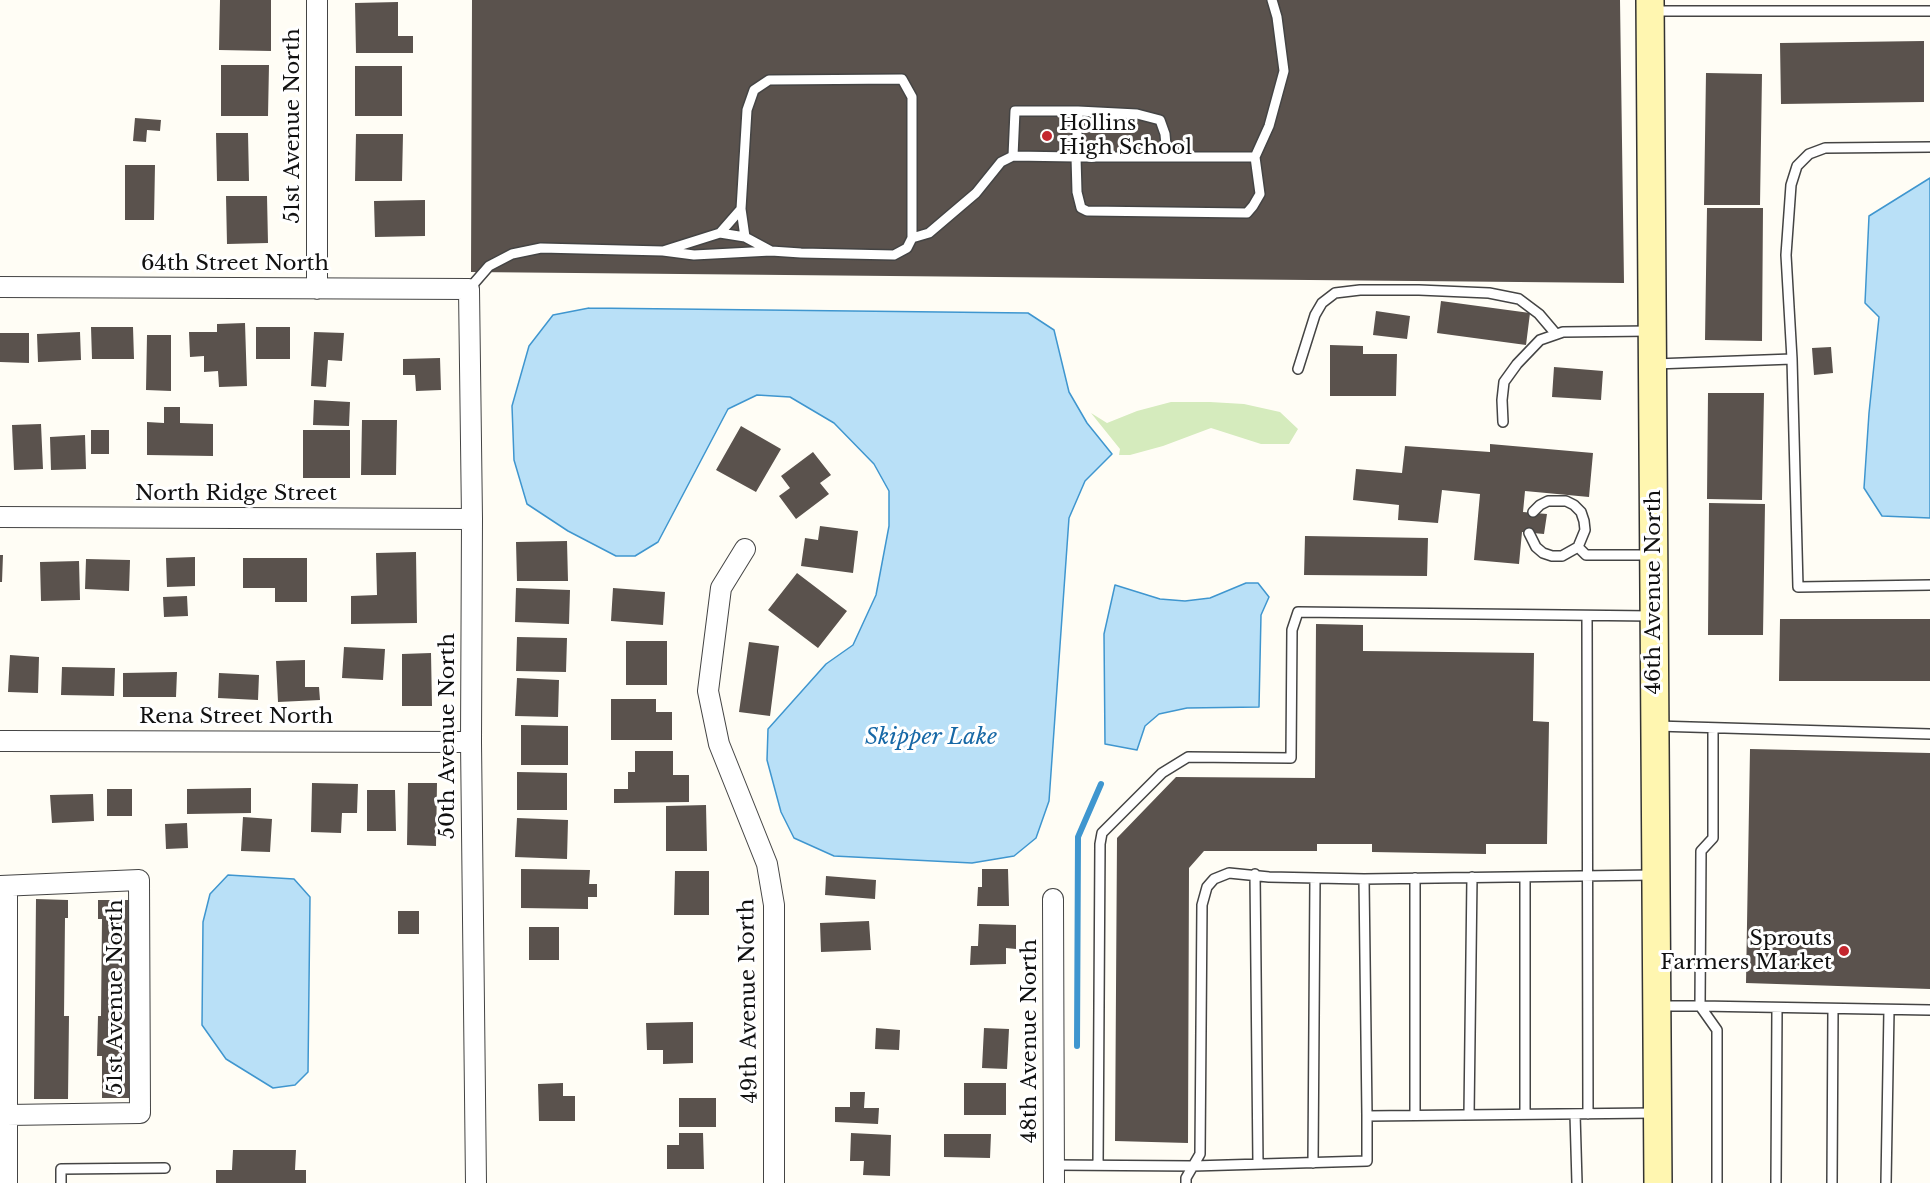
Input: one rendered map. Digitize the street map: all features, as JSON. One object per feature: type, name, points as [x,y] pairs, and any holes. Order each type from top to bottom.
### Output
[{"type":"street","name":"51st Avenue North","points":[[317,0],[317,289]]},
{"type":"street","name":"46th Avenue North","points":[[1650,6],[1658,1183]]},
{"type":"street","name":"64th Street North","points":[[0,287],[469,289]]},
{"type":"street","name":"50th Avenue North","points":[[469,289],[476,1183]]},
{"type":"street","name":"North Ridge Street","points":[[0,517],[472,519]]},
{"type":"street","name":"49th Avenue North","points":[[745,549],[721,588],[708,691],[719,744],[767,864],[774,905],[774,1183]]},
{"type":"street","name":"Rena Street North","points":[[0,741],[471,742]]},
{"type":"street","name":"51st Avenue North","points":[[4,886],[140,880],[140,1113],[7,1114]]},
{"type":"street","points":[[4,886],[7,1114],[3,1141],[7,1183]]},
{"type":"street","name":"48th Avenue North","points":[[1053,899],[1054,1174]]},
{"type":"lane","points":[[1078,111],[1077,192],[1081,208],[1087,211],[1247,213],[1260,194],[1255,157],[1269,126],[1284,71],[1277,17],[1272,0]]},
{"type":"lane","points":[[1650,6],[1930,11]]},
{"type":"lane","points":[[469,289],[489,266],[512,254],[541,248],[663,250],[694,255],[771,251],[894,255],[907,248],[912,238],[912,97],[902,79],[769,80],[754,90],[747,110],[741,209],[745,237]]},
{"type":"lane","points":[[1012,156],[1015,111],[1078,111],[1137,114],[1160,120],[1165,134],[1167,157]]},
{"type":"lane","points":[[1930,147],[1825,148],[1809,154],[1797,166],[1791,185],[1786,255],[1792,359],[1798,586],[1930,585]]},
{"type":"lane","points":[[912,238],[929,233],[976,193],[1001,162],[1012,156],[1255,157]]},
{"type":"lane","points":[[720,233],[741,209]]},
{"type":"lane","points":[[663,250],[720,233],[745,237],[771,251]]},
{"type":"lane","points":[[1298,369],[1315,315],[1322,303],[1335,293],[1360,290],[1419,290],[1489,293],[1519,298],[1539,314],[1556,334]]},
{"type":"lane","points":[[1503,422],[1504,382],[1508,374],[1540,340],[1556,334],[1577,331],[1652,332]]},
{"type":"lane","points":[[1652,364],[1792,359]]},
{"type":"lane","points":[[1529,533],[1536,547],[1543,553],[1562,556],[1578,547],[1586,530],[1584,520],[1575,505],[1566,501],[1548,501],[1540,505],[1533,513]]},
{"type":"lane","points":[[1578,547],[1586,555],[1654,555]]},
{"type":"lane","points":[[1098,1165],[1100,844],[1102,833],[1162,773],[1188,757],[1291,758],[1292,630],[1298,612],[1654,616]]},
{"type":"lane","points":[[1587,616],[1588,1114]]},
{"type":"lane","points":[[1655,726],[1930,734]]},
{"type":"lane","points":[[1713,728],[1713,838],[1701,851],[1700,1006],[1717,1030],[1717,1183]]},
{"type":"lane","points":[[1186,1183],[1186,1178],[1200,1154],[1202,905],[1206,887],[1214,879],[1229,873],[1269,877],[1364,879],[1656,875]]},
{"type":"lane","points":[[1255,874],[1258,1164]]},
{"type":"lane","points":[[1525,877],[1525,1114]]},
{"type":"lane","points":[[1313,1163],[1315,878]]},
{"type":"lane","points":[[1415,878],[1415,1115]]},
{"type":"lane","points":[[1469,1115],[1472,878]]},
{"type":"lane","points":[[1054,1174],[1098,1165],[1193,1166],[1367,1161],[1364,879]]},
{"type":"lane","points":[[1656,1006],[1930,1010]]},
{"type":"lane","points":[[1776,1183],[1778,1008]]},
{"type":"lane","points":[[1832,1183],[1833,1009]]},
{"type":"lane","points":[[1886,1183],[1889,1010]]},
{"type":"lane","points":[[1367,1116],[1657,1113]]},
{"type":"lane","points":[[1575,1114],[1576,1183]]},
{"type":"lane","points":[[61,1183],[61,1169],[165,1168]]},
{"type":"green space","points":[[1171,402],[1244,404],[1280,412],[1298,429],[1289,444],[1261,444],[1211,428],[1163,446],[1130,455],[1119,455],[1120,449],[1091,413],[1107,423],[1137,411]]},
{"type":"water","points":[[1930,178],[1930,518],[1882,516],[1864,488],[1879,317],[1865,303],[1869,216]]},
{"type":"water","name":"Skipper Lake","points":[[589,308],[1028,313],[1054,330],[1069,392],[1087,423],[1112,454],[1085,481],[1069,518],[1049,801],[1036,838],[1014,856],[972,863],[834,856],[794,838],[781,812],[767,760],[768,729],[826,664],[853,645],[876,595],[889,526],[889,491],[874,464],[834,423],[790,397],[757,395],[728,409],[658,542],[635,556],[616,556],[568,531],[527,504],[514,460],[512,406],[529,346],[553,315]]},
{"type":"water","points":[[1246,583],[1258,583],[1269,597],[1261,615],[1259,707],[1187,708],[1159,714],[1145,726],[1137,750],[1105,744],[1104,634],[1115,585],[1160,599],[1185,601],[1210,598]]},
{"type":"water","points":[[228,875],[294,879],[310,897],[308,1072],[295,1085],[273,1088],[226,1059],[202,1025],[203,922],[210,894]]},
{"type":"building","points":[[220,0],[271,0],[271,51],[219,50]]},
{"type":"building","name":"Hollins High School","points":[[472,0],[1620,0],[1624,283],[471,272]]},
{"type":"building","points":[[398,2],[398,36],[413,36],[413,53],[356,53],[355,3]]},
{"type":"building","points":[[1924,41],[1924,102],[1781,104],[1780,43]]},
{"type":"building","points":[[221,65],[269,65],[268,116],[221,116]]},
{"type":"building","points":[[355,66],[402,66],[402,116],[355,116]]},
{"type":"building","points":[[1706,73],[1762,74],[1760,205],[1704,205]]},
{"type":"building","points":[[135,118],[161,120],[160,131],[147,130],[146,142],[133,141]]},
{"type":"building","points":[[216,133],[248,133],[249,181],[217,181]]},
{"type":"building","points":[[356,134],[403,134],[402,181],[355,181]]},
{"type":"building","points":[[125,165],[155,165],[154,220],[125,220]]},
{"type":"building","points":[[226,196],[267,196],[268,243],[227,244]]},
{"type":"building","points":[[425,200],[425,236],[375,237],[374,201]]},
{"type":"building","points":[[1707,208],[1763,208],[1762,341],[1705,340]]},
{"type":"building","points":[[1441,301],[1530,313],[1526,345],[1437,333]]},
{"type":"building","points":[[1376,311],[1410,316],[1407,339],[1373,335]]},
{"type":"building","points":[[245,323],[247,386],[219,387],[218,371],[204,372],[204,356],[190,357],[189,332],[217,332],[217,324]]},
{"type":"building","points":[[91,327],[133,327],[134,359],[92,359]]},
{"type":"building","points":[[256,327],[290,327],[290,359],[256,359]]},
{"type":"building","points":[[80,332],[81,360],[38,362],[37,334]]},
{"type":"building","points":[[314,332],[344,333],[342,361],[328,360],[326,387],[311,386]]},
{"type":"building","points":[[0,333],[29,333],[29,363],[0,362]]},
{"type":"building","points":[[147,335],[171,335],[171,391],[146,390]]},
{"type":"building","points":[[1330,345],[1363,346],[1363,354],[1397,354],[1396,396],[1330,396]]},
{"type":"building","points":[[1831,347],[1833,373],[1814,375],[1812,348]]},
{"type":"building","points":[[440,358],[441,390],[416,391],[415,375],[403,375],[403,359]]},
{"type":"building","points":[[1554,367],[1603,371],[1601,400],[1552,397]]},
{"type":"building","points":[[1708,393],[1764,393],[1762,500],[1707,499]]},
{"type":"building","points":[[314,400],[350,402],[349,426],[313,425]]},
{"type":"building","points":[[164,407],[180,407],[180,423],[213,424],[213,456],[147,455],[147,422],[164,423]]},
{"type":"building","points":[[362,420],[397,420],[396,475],[361,475]]},
{"type":"building","points":[[41,424],[43,469],[14,470],[12,425]]},
{"type":"building","points":[[741,426],[781,449],[756,492],[716,470]]},
{"type":"building","points":[[91,430],[109,430],[109,454],[91,454]]},
{"type":"building","points":[[303,430],[350,430],[350,478],[303,478]]},
{"type":"building","points":[[85,435],[86,469],[51,470],[50,437]]},
{"type":"building","points":[[1490,444],[1593,453],[1589,497],[1525,491],[1523,512],[1547,514],[1544,534],[1522,532],[1519,564],[1474,560],[1480,494],[1442,490],[1438,523],[1398,520],[1399,505],[1353,500],[1356,469],[1402,473],[1405,446],[1490,452]]},
{"type":"building","points":[[813,452],[831,475],[820,483],[829,494],[796,519],[779,496],[790,488],[781,476]]},
{"type":"building","points":[[1709,503],[1765,504],[1763,635],[1708,635]]},
{"type":"building","points":[[820,526],[858,531],[853,573],[801,566],[805,538],[818,540]]},
{"type":"building","points":[[1305,536],[1428,538],[1427,576],[1304,575]]},
{"type":"building","points":[[567,541],[568,581],[517,581],[516,542]]},
{"type":"building","points":[[416,552],[417,623],[351,624],[351,596],[377,595],[376,553]]},
{"type":"building","points":[[0,555],[3,555],[2,582],[0,582]]},
{"type":"building","points":[[195,557],[195,586],[167,587],[166,558]]},
{"type":"building","points":[[243,558],[307,558],[307,602],[275,602],[275,588],[243,588]]},
{"type":"building","points":[[86,559],[130,560],[129,591],[85,589]]},
{"type":"building","points":[[79,561],[80,600],[41,601],[40,562]]},
{"type":"building","points":[[797,573],[847,611],[818,648],[768,610]]},
{"type":"building","points":[[516,588],[570,590],[569,624],[515,622]]},
{"type":"building","points":[[613,588],[665,592],[663,625],[611,621]]},
{"type":"building","points":[[187,596],[188,616],[164,617],[163,597]]},
{"type":"building","points":[[1780,619],[1930,619],[1930,681],[1779,681]]},
{"type":"building","points":[[1316,624],[1363,625],[1363,651],[1534,653],[1533,721],[1549,722],[1547,844],[1486,844],[1486,854],[1372,852],[1372,844],[1317,844],[1317,851],[1204,851],[1189,868],[1188,1143],[1115,1141],[1117,838],[1176,777],[1315,778]]},
{"type":"building","points":[[517,637],[567,638],[566,672],[516,671]]},
{"type":"building","points":[[626,641],[667,641],[667,685],[626,685]]},
{"type":"building","points":[[749,642],[779,646],[770,716],[739,712]]},
{"type":"building","points":[[344,647],[385,649],[383,680],[342,678]]},
{"type":"building","points":[[431,653],[432,706],[402,706],[402,654]]},
{"type":"building","points":[[10,655],[39,657],[38,693],[8,692]]},
{"type":"building","points":[[305,660],[305,687],[319,687],[320,700],[278,702],[276,661]]},
{"type":"building","points":[[62,667],[115,668],[114,696],[61,695]]},
{"type":"building","points":[[177,672],[176,697],[123,697],[123,673]]},
{"type":"building","points":[[219,673],[259,675],[258,700],[218,698]]},
{"type":"building","points":[[517,678],[559,680],[558,717],[515,716]]},
{"type":"building","points":[[611,699],[656,699],[656,712],[672,712],[672,740],[611,740]]},
{"type":"building","points":[[521,725],[568,726],[568,765],[521,765]]},
{"type":"building","points":[[1750,749],[1930,753],[1930,989],[1746,983]]},
{"type":"building","points":[[635,751],[673,751],[673,775],[689,775],[689,802],[614,803],[614,789],[628,789],[628,772],[635,772]]},
{"type":"building","points":[[517,772],[567,773],[567,810],[517,810]]},
{"type":"building","points":[[312,783],[358,784],[357,813],[342,813],[341,833],[311,832]]},
{"type":"building","points":[[408,783],[437,783],[436,846],[407,845]]},
{"type":"building","points":[[251,788],[251,813],[187,814],[187,789]]},
{"type":"building","points":[[107,789],[132,789],[132,816],[107,816]]},
{"type":"building","points":[[367,790],[395,790],[396,831],[367,831]]},
{"type":"building","points":[[93,794],[94,821],[52,823],[50,795]]},
{"type":"building","points":[[706,805],[707,851],[666,851],[666,806]]},
{"type":"building","points":[[243,817],[272,819],[270,852],[241,851]]},
{"type":"building","points":[[517,818],[568,820],[567,859],[515,857]]},
{"type":"building","points":[[187,823],[188,848],[166,849],[165,824]]},
{"type":"building","points":[[521,869],[590,870],[589,884],[597,884],[597,897],[588,897],[588,909],[521,908]]},
{"type":"building","points":[[982,869],[1008,869],[1009,906],[977,906],[978,887],[982,887]]},
{"type":"building","points":[[675,871],[709,871],[709,915],[674,915]]},
{"type":"building","points":[[826,876],[876,880],[875,899],[825,895]]},
{"type":"building","points":[[36,899],[68,900],[68,918],[65,918],[64,1016],[69,1016],[68,1099],[34,1099]]},
{"type":"building","points":[[98,900],[132,900],[131,1098],[102,1098],[102,1056],[97,1056],[98,1016],[101,1016],[102,919],[98,919]]},
{"type":"building","points":[[398,911],[419,911],[419,934],[398,934]]},
{"type":"building","points":[[869,921],[871,950],[821,952],[820,923]]},
{"type":"building","points":[[979,924],[1016,925],[1016,949],[1006,948],[1006,964],[970,965],[971,946],[978,946]]},
{"type":"building","points":[[529,927],[559,927],[559,960],[529,960]]},
{"type":"building","points":[[693,1022],[693,1063],[663,1064],[663,1050],[647,1050],[646,1023]]},
{"type":"building","points":[[876,1028],[900,1030],[899,1050],[875,1049]]},
{"type":"building","points":[[984,1028],[1009,1029],[1007,1069],[982,1068]]},
{"type":"building","points":[[563,1083],[563,1096],[575,1096],[575,1121],[539,1121],[538,1084]]},
{"type":"building","points":[[964,1083],[1006,1083],[1006,1115],[964,1115]]},
{"type":"building","points":[[850,1092],[865,1092],[864,1108],[879,1108],[878,1124],[835,1122],[835,1107],[850,1107]]},
{"type":"building","points":[[679,1098],[716,1098],[716,1127],[679,1127]]},
{"type":"building","points":[[679,1133],[703,1133],[704,1169],[667,1169],[667,1145],[679,1145]]},
{"type":"building","points":[[851,1133],[891,1135],[890,1176],[863,1175],[864,1161],[850,1161]]},
{"type":"building","points":[[944,1134],[991,1134],[990,1158],[944,1157]]},
{"type":"building","points":[[233,1150],[296,1150],[295,1170],[306,1170],[306,1183],[216,1183],[216,1170],[232,1170]]},
{"type":"waterway","points":[[1077,1046],[1078,837],[1101,784]]},
{"type":"place","name":"Hollins High School","points":[[1047,136]]},
{"type":"place","name":"Sprouts Farmers Market","points":[[1844,951]]}]
